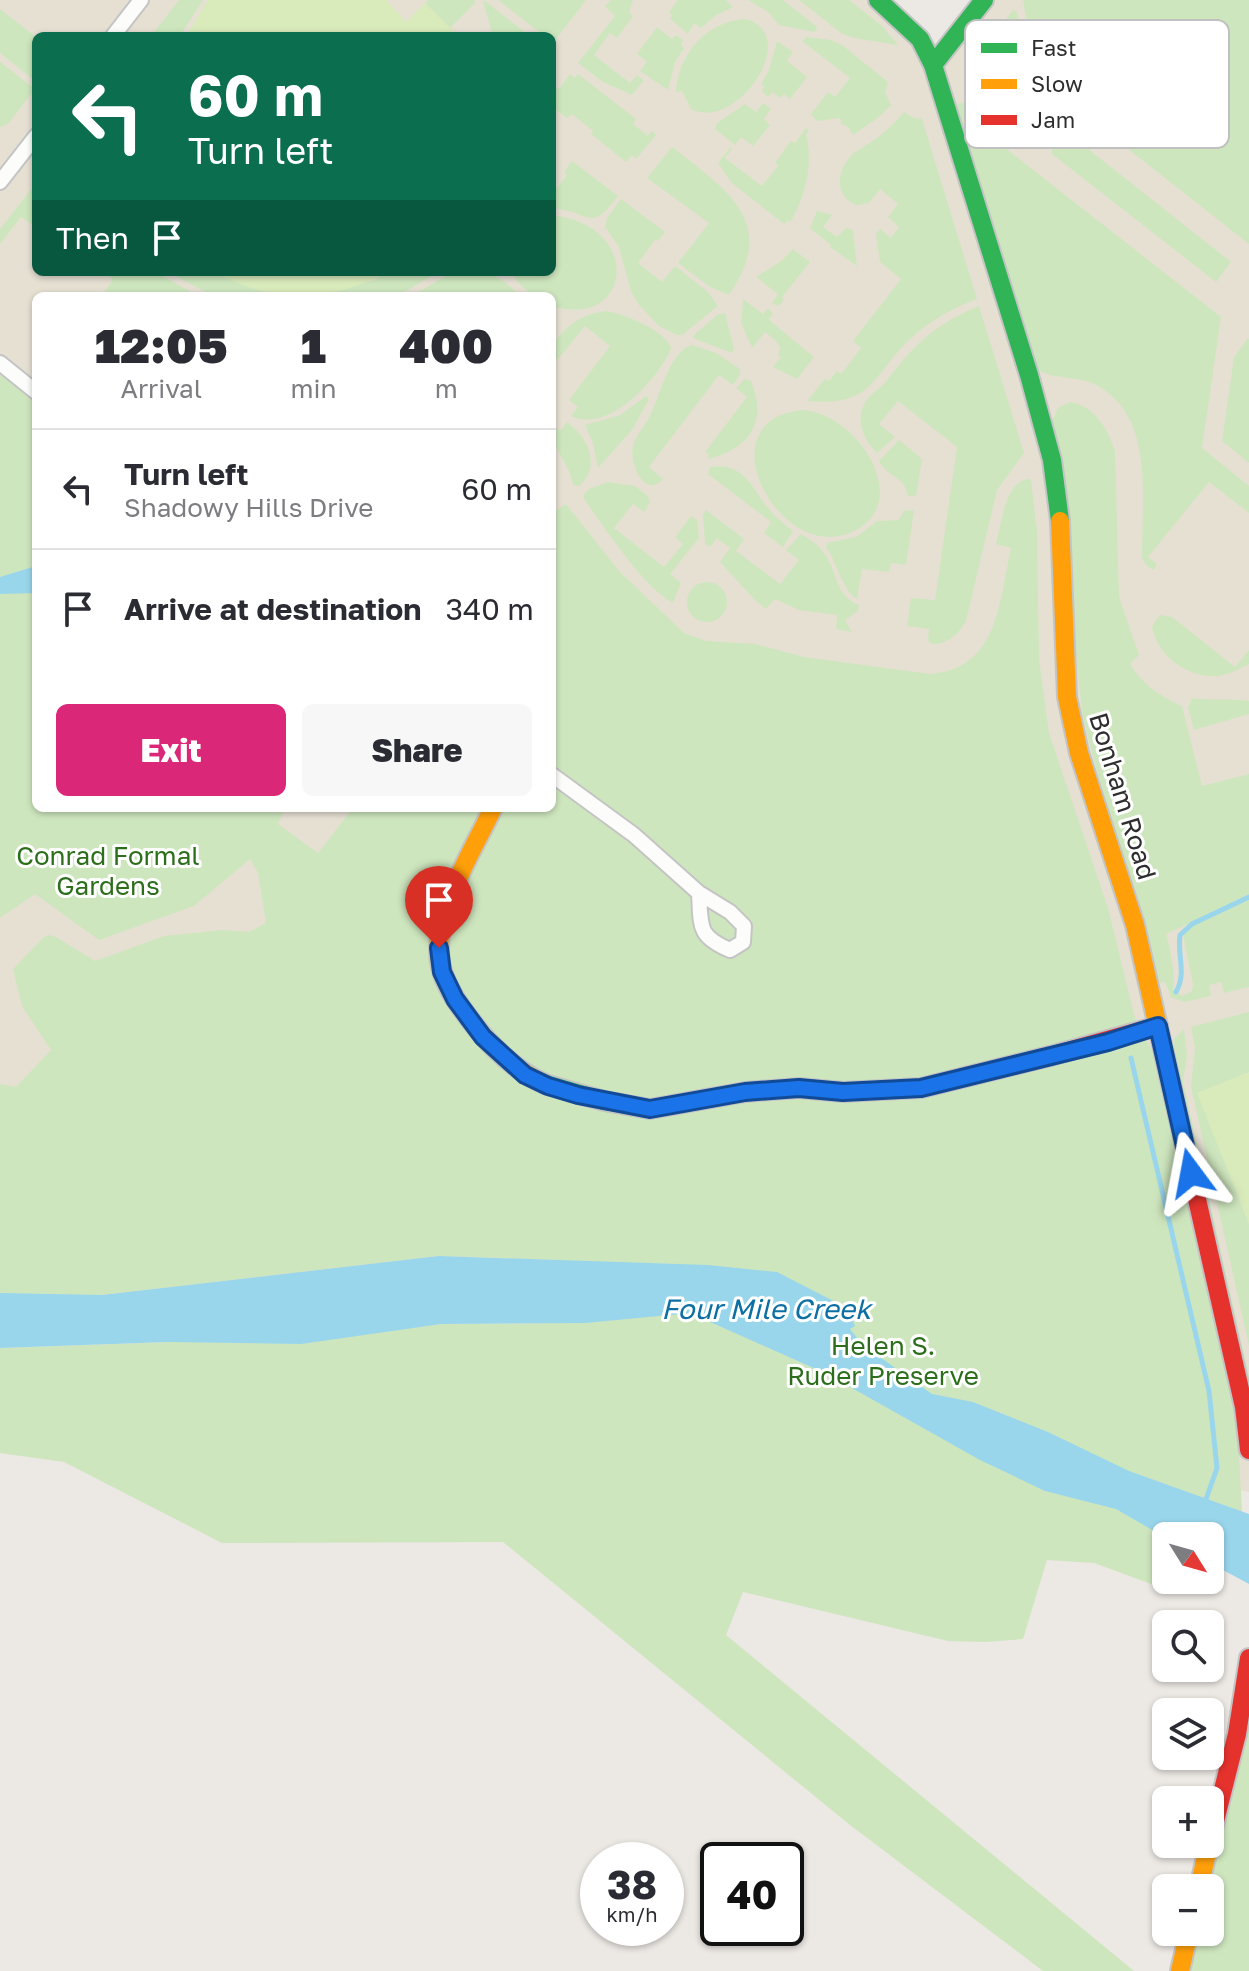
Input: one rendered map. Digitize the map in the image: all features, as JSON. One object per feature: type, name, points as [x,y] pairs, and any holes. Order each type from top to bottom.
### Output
[{"type":"street","points":[[116,32],[141,0]]},
{"type":"street","name":"Bonham Road","points":[[878,0],[920,39],[933,65],[1029,375],[1052,460],[1062,533],[1067,697],[1079,753],[1135,925],[1244,1407],[1249,1450]]},
{"type":"street","points":[[968,20],[984,0]]},
{"type":"street","points":[[933,65],[965,24]]},
{"type":"street","points":[[0,182],[32,141]]},
{"type":"street","points":[[0,363],[32,389]]},
{"type":"street","points":[[556,778],[634,835],[699,893]]},
{"type":"street","points":[[491,812],[443,915],[439,948],[442,972],[455,999],[483,1037],[525,1075],[548,1086],[650,1109],[745,1092],[799,1088],[843,1092],[921,1088],[1108,1042],[1158,1026]]},
{"type":"street","points":[[1224,1786],[1237,1734],[1249,1658]]},
{"type":"street","points":[[1180,1971],[1186,1946]]},
{"type":"shaded area","points":[[0,0],[876,0],[948,55],[965,31],[965,148],[1229,148],[1229,20],[973,20],[987,0],[1249,0],[1249,1492],[1004,1448],[766,1311],[0,1323]]},
{"type":"green space","points":[[179,0],[203,0],[183,32],[154,32]]},
{"type":"green space","points":[[208,0],[386,0],[406,22],[425,3],[454,32],[188,32]]},
{"type":"green space","points":[[428,0],[474,0],[475,3],[450,28],[425,3]]},
{"type":"green space","points":[[498,0],[586,0],[556,39],[556,32],[539,32]]},
{"type":"green space","points":[[611,0],[633,0],[629,13],[633,16],[617,38],[610,33],[594,55],[630,83],[637,75],[644,80],[632,95],[603,82],[578,63],[615,16],[605,6]]},
{"type":"green space","points":[[678,0],[726,0],[733,7],[701,28],[694,23],[688,34],[670,19],[672,15],[669,12]]},
{"type":"green space","points":[[748,0],[783,0],[817,30],[779,25],[768,12]]},
{"type":"green space","points":[[799,0],[849,0],[881,25],[898,45],[841,33]]},
{"type":"green space","points":[[1023,0],[1249,0],[1249,244],[1127,148],[1229,148],[1229,20],[1026,20]]},
{"type":"green space","points":[[483,1],[525,32],[492,32]]},
{"type":"green space","points":[[0,9],[32,34],[32,79],[0,53]]},
{"type":"green space","points":[[1013,10],[1017,12],[1018,20],[1005,20]]},
{"type":"green space","points":[[745,19],[761,28],[768,43],[766,60],[757,79],[727,107],[709,113],[691,109],[682,91],[676,92],[682,65],[689,53],[697,42],[718,26]]},
{"type":"green space","points":[[657,27],[672,39],[676,35],[683,40],[681,45],[684,48],[675,62],[668,90],[640,71],[647,62],[637,54]]},
{"type":"green space","points":[[807,37],[831,40],[842,45],[888,82],[885,92],[891,105],[853,135],[848,127],[841,124],[840,118],[817,121],[811,114],[828,92],[835,97],[850,78],[802,41]]},
{"type":"green space","points":[[777,41],[793,52],[787,61],[807,77],[790,99],[784,94],[780,98],[772,92],[768,97],[762,91],[764,86],[761,84],[769,70]]},
{"type":"green space","points":[[0,62],[32,87],[32,93],[8,124],[0,127]]},
{"type":"green space","points":[[570,74],[575,78],[578,74],[636,119],[633,124],[648,136],[652,131],[656,135],[636,159],[632,155],[626,162],[572,114],[567,118],[556,110],[556,87],[559,89]]},
{"type":"green space","points":[[965,102],[965,134],[956,105]]},
{"type":"green space","points":[[763,103],[771,109],[764,119],[770,125],[753,146],[741,137],[735,145],[715,129],[717,123],[745,104],[756,112]]},
{"type":"green space","points":[[904,112],[922,119],[977,299],[959,306],[919,331],[870,386],[860,393],[830,402],[807,401],[825,379],[829,381],[837,371],[841,374],[861,348],[853,341],[901,279],[880,262],[876,234],[880,229],[891,238],[899,227],[888,217],[898,204],[880,189],[869,203],[856,205],[844,196],[840,177],[850,157],[884,132]]},
{"type":"green space","points":[[806,128],[809,130],[806,135],[809,157],[807,180],[795,213],[790,222],[788,220],[784,224],[732,183],[718,163],[732,149],[725,158],[762,186],[778,166],[775,163],[791,141],[795,143]]},
{"type":"green space","points":[[672,147],[727,193],[740,209],[747,227],[749,247],[743,269],[729,295],[710,287],[678,263],[709,223],[647,178]]},
{"type":"green space","points":[[969,148],[1005,148],[1221,317],[1202,448],[1249,486],[1249,513],[1209,482],[1148,557],[1157,564],[1154,570],[1147,566],[1142,558],[1141,463],[1129,418],[1117,400],[1098,386],[1038,370]]},
{"type":"green space","points":[[1052,148],[1087,148],[1231,262],[1216,282],[1052,154]]},
{"type":"green space","points":[[572,161],[618,196],[595,218],[556,209],[556,189],[567,175],[564,172]]},
{"type":"green space","points":[[32,188],[32,225],[21,217],[0,244],[0,229]]},
{"type":"green space","points":[[621,199],[665,232],[638,263],[662,282],[675,266],[708,292],[718,306],[682,335],[659,326],[639,305],[631,291],[619,247],[605,227],[607,218]]},
{"type":"green space","points":[[817,211],[832,215],[823,227],[837,237],[846,228],[853,230],[857,266],[810,228]]},
{"type":"green space","points":[[556,216],[586,225],[604,239],[614,257],[616,275],[611,292],[598,304],[578,310],[556,307],[556,292],[528,291],[515,276],[556,276]]},
{"type":"green space","points":[[793,249],[810,262],[782,297],[784,300],[779,306],[772,303],[778,294],[756,277]]},
{"type":"green space","points":[[109,276],[163,276],[191,292],[104,292],[113,280]]},
{"type":"green space","points":[[176,276],[222,276],[259,290],[372,281],[380,276],[431,276],[405,292],[206,292]]},
{"type":"green space","points":[[222,276],[380,276],[357,286],[330,292],[270,292]]},
{"type":"green space","points":[[446,276],[493,276],[516,292],[418,292]]},
{"type":"green space","points":[[743,299],[763,314],[768,308],[773,314],[769,320],[814,357],[797,379],[773,367],[781,357],[778,355],[780,348],[765,332],[752,348],[741,323]]},
{"type":"green space","points":[[979,306],[1024,453],[997,490],[966,621],[952,638],[931,644],[928,640],[929,629],[907,626],[911,598],[935,600],[957,447],[898,401],[879,424],[895,437],[877,453],[864,434],[861,411],[869,397],[927,336]]},
{"type":"green space","points":[[606,311],[634,319],[662,336],[671,349],[655,375],[630,401],[616,411],[586,420],[571,416],[578,407],[569,400],[610,346],[585,326],[556,362],[556,340],[575,322]]},
{"type":"green space","points":[[725,313],[734,349],[732,353],[693,336],[717,315]]},
{"type":"green space","points":[[1248,338],[1249,463],[1222,441],[1234,357]]},
{"type":"green space","points":[[692,345],[716,353],[740,369],[740,375],[733,385],[719,375],[649,467],[663,479],[650,485],[639,476],[633,461],[633,446],[649,418],[671,366],[684,349]]},
{"type":"green space","points":[[0,372],[32,397],[32,812],[283,812],[278,824],[318,853],[350,812],[556,812],[556,510],[566,504],[620,572],[684,633],[706,641],[755,644],[804,657],[930,674],[953,669],[970,660],[983,646],[992,629],[1011,548],[996,544],[1003,515],[1016,486],[1023,480],[1031,479],[1037,531],[1039,659],[1049,733],[1108,908],[1135,1018],[1155,1056],[1236,1398],[1242,1511],[1231,1562],[1224,1569],[1224,1522],[1152,1522],[1152,1584],[1094,1563],[1047,1560],[1023,1639],[948,1641],[743,1592],[726,1635],[1134,1971],[1043,1971],[850,1825],[503,1542],[222,1543],[64,1462],[0,1453],[0,1348],[168,1342],[441,1324],[551,1323],[560,1260],[439,1256],[102,1295],[0,1295],[0,1084],[16,1087],[51,1050],[22,1006],[13,969],[49,935],[95,961],[164,936],[223,930],[249,932],[266,923],[258,873],[250,859],[194,906],[99,940],[35,894],[0,918]]},
{"type":"green space","points":[[744,379],[751,381],[756,396],[756,421],[752,431],[735,448],[709,459],[705,452],[747,397],[736,388]]},
{"type":"green space","points":[[646,396],[649,399],[632,430],[598,468],[593,443],[585,425],[620,415]]},
{"type":"green space","points":[[1070,402],[1094,414],[1115,451],[1119,597],[1139,655],[1130,664],[1153,689],[1182,706],[1202,786],[1249,774],[1249,896],[1166,934],[1173,970],[1173,990],[1182,996],[1192,991],[1183,935],[1192,925],[1249,898],[1249,987],[1224,993],[1221,982],[1209,985],[1211,996],[1184,1002],[1171,997],[1165,982],[1159,983],[1082,713],[1052,421],[1058,408]]},
{"type":"green space","points":[[804,410],[825,416],[845,428],[862,445],[874,465],[879,485],[878,505],[868,522],[847,534],[820,536],[796,526],[775,508],[761,484],[755,459],[758,436],[774,418]]},
{"type":"green space","points":[[567,422],[581,436],[590,452],[590,470],[579,486],[573,485],[556,447],[556,428],[560,431]]},
{"type":"green space","points":[[899,440],[922,459],[916,496],[908,496],[900,480],[879,461]]},
{"type":"green space","points":[[710,467],[731,468],[746,478],[772,512],[793,531],[783,547],[764,533],[771,522],[708,474]]},
{"type":"green space","points":[[608,482],[635,486],[648,496],[650,502],[644,512],[633,504],[614,528],[664,567],[683,544],[675,537],[691,516],[697,520],[699,538],[670,574],[681,583],[673,603],[637,571],[584,499],[589,489]]},
{"type":"green space","points":[[706,510],[744,539],[736,551],[780,584],[799,560],[786,550],[801,534],[821,549],[842,591],[859,605],[858,611],[845,620],[852,632],[836,629],[837,615],[799,610],[775,599],[766,609],[755,600],[720,562],[730,548],[717,538],[710,547],[705,544],[703,515]]},
{"type":"green space","points":[[905,510],[914,511],[906,565],[891,563],[889,572],[862,569],[857,599],[843,582],[826,547],[827,543],[856,537],[877,521],[898,520]]},
{"type":"green space","points":[[707,582],[721,588],[727,602],[721,616],[707,622],[693,616],[687,602],[693,588]]},
{"type":"green space","points":[[1160,615],[1172,617],[1235,667],[1249,650],[1249,664],[1219,676],[1196,674],[1186,669],[1167,656],[1155,637],[1152,626]]},
{"type":"green space","points":[[1192,698],[1249,701],[1249,714],[1194,730],[1188,708]]},
{"type":"green space","points":[[1249,1012],[1249,1072],[1198,1093],[1249,1224],[1249,1346],[1191,1087],[1195,1048],[1191,1027]]},
{"type":"green space","points":[[1184,1029],[1187,1056],[1183,1081],[1249,1376],[1249,1396],[1174,1055],[1174,1039]]},
{"type":"green space","points":[[1249,1072],[1249,1224],[1197,1093]]},
{"type":"green space","points":[[1249,1658],[1249,1971],[1180,1971],[1186,1946],[1224,1946],[1224,1874],[1212,1874],[1215,1858],[1224,1858],[1224,1805]]},
{"type":"water","points":[[32,567],[32,593],[0,594],[0,577]]},
{"type":"water","name":"Four Mile Creek","points":[[439,1256],[708,1265],[777,1272],[847,1308],[855,1326],[850,1329],[863,1345],[932,1394],[973,1402],[1048,1432],[1129,1471],[1249,1514],[1249,1584],[1224,1571],[1224,1522],[1152,1522],[1152,1530],[1116,1509],[1045,1491],[980,1460],[827,1374],[690,1313],[585,1323],[441,1324],[301,1344],[168,1342],[0,1348],[0,1293],[102,1295]]},
{"type":"waterway","points":[[1176,992],[1181,978],[1180,935],[1192,924],[1249,897]]},
{"type":"waterway","points":[[1131,1058],[1209,1391],[1217,1468],[1205,1502]]},
{"type":"traffic: fast","points":[[878,0],[920,39],[933,65],[1029,375],[1052,460],[1060,521]]},
{"type":"traffic: fast","points":[[968,20],[984,0]]},
{"type":"traffic: fast","points":[[933,65],[965,24]]},
{"type":"traffic: fast","points":[[545,1084],[604,1101],[650,1109],[745,1092],[799,1088],[843,1092],[921,1088],[1050,1056]]},
{"type":"traffic: slow","points":[[1060,521],[1067,697],[1079,753],[1135,925],[1194,1186]]},
{"type":"traffic: slow","points":[[491,812],[453,889],[440,933],[439,954],[448,987],[479,1031],[514,1065],[545,1084]]},
{"type":"traffic: slow","points":[[1202,1874],[1206,1858]]},
{"type":"traffic: slow","points":[[1180,1971],[1186,1946]]},
{"type":"traffic: jam","points":[[1050,1056],[1158,1026]]},
{"type":"traffic: jam","points":[[1194,1186],[1244,1407],[1249,1450]]},
{"type":"traffic: jam","points":[[1224,1786],[1237,1734],[1249,1658]]},
{"type":"route","points":[[439,948],[442,972],[455,999],[483,1037],[525,1075],[578,1095],[650,1109],[745,1092],[799,1088],[843,1092],[921,1088],[1108,1042],[1158,1026],[1191,1173]]},
{"type":"park label","name":"Conrad Formal Gardens","points":[[108,870]]},
{"type":"park label","name":"Helen S. Ruder Preserve","points":[[883,1360]]}]
